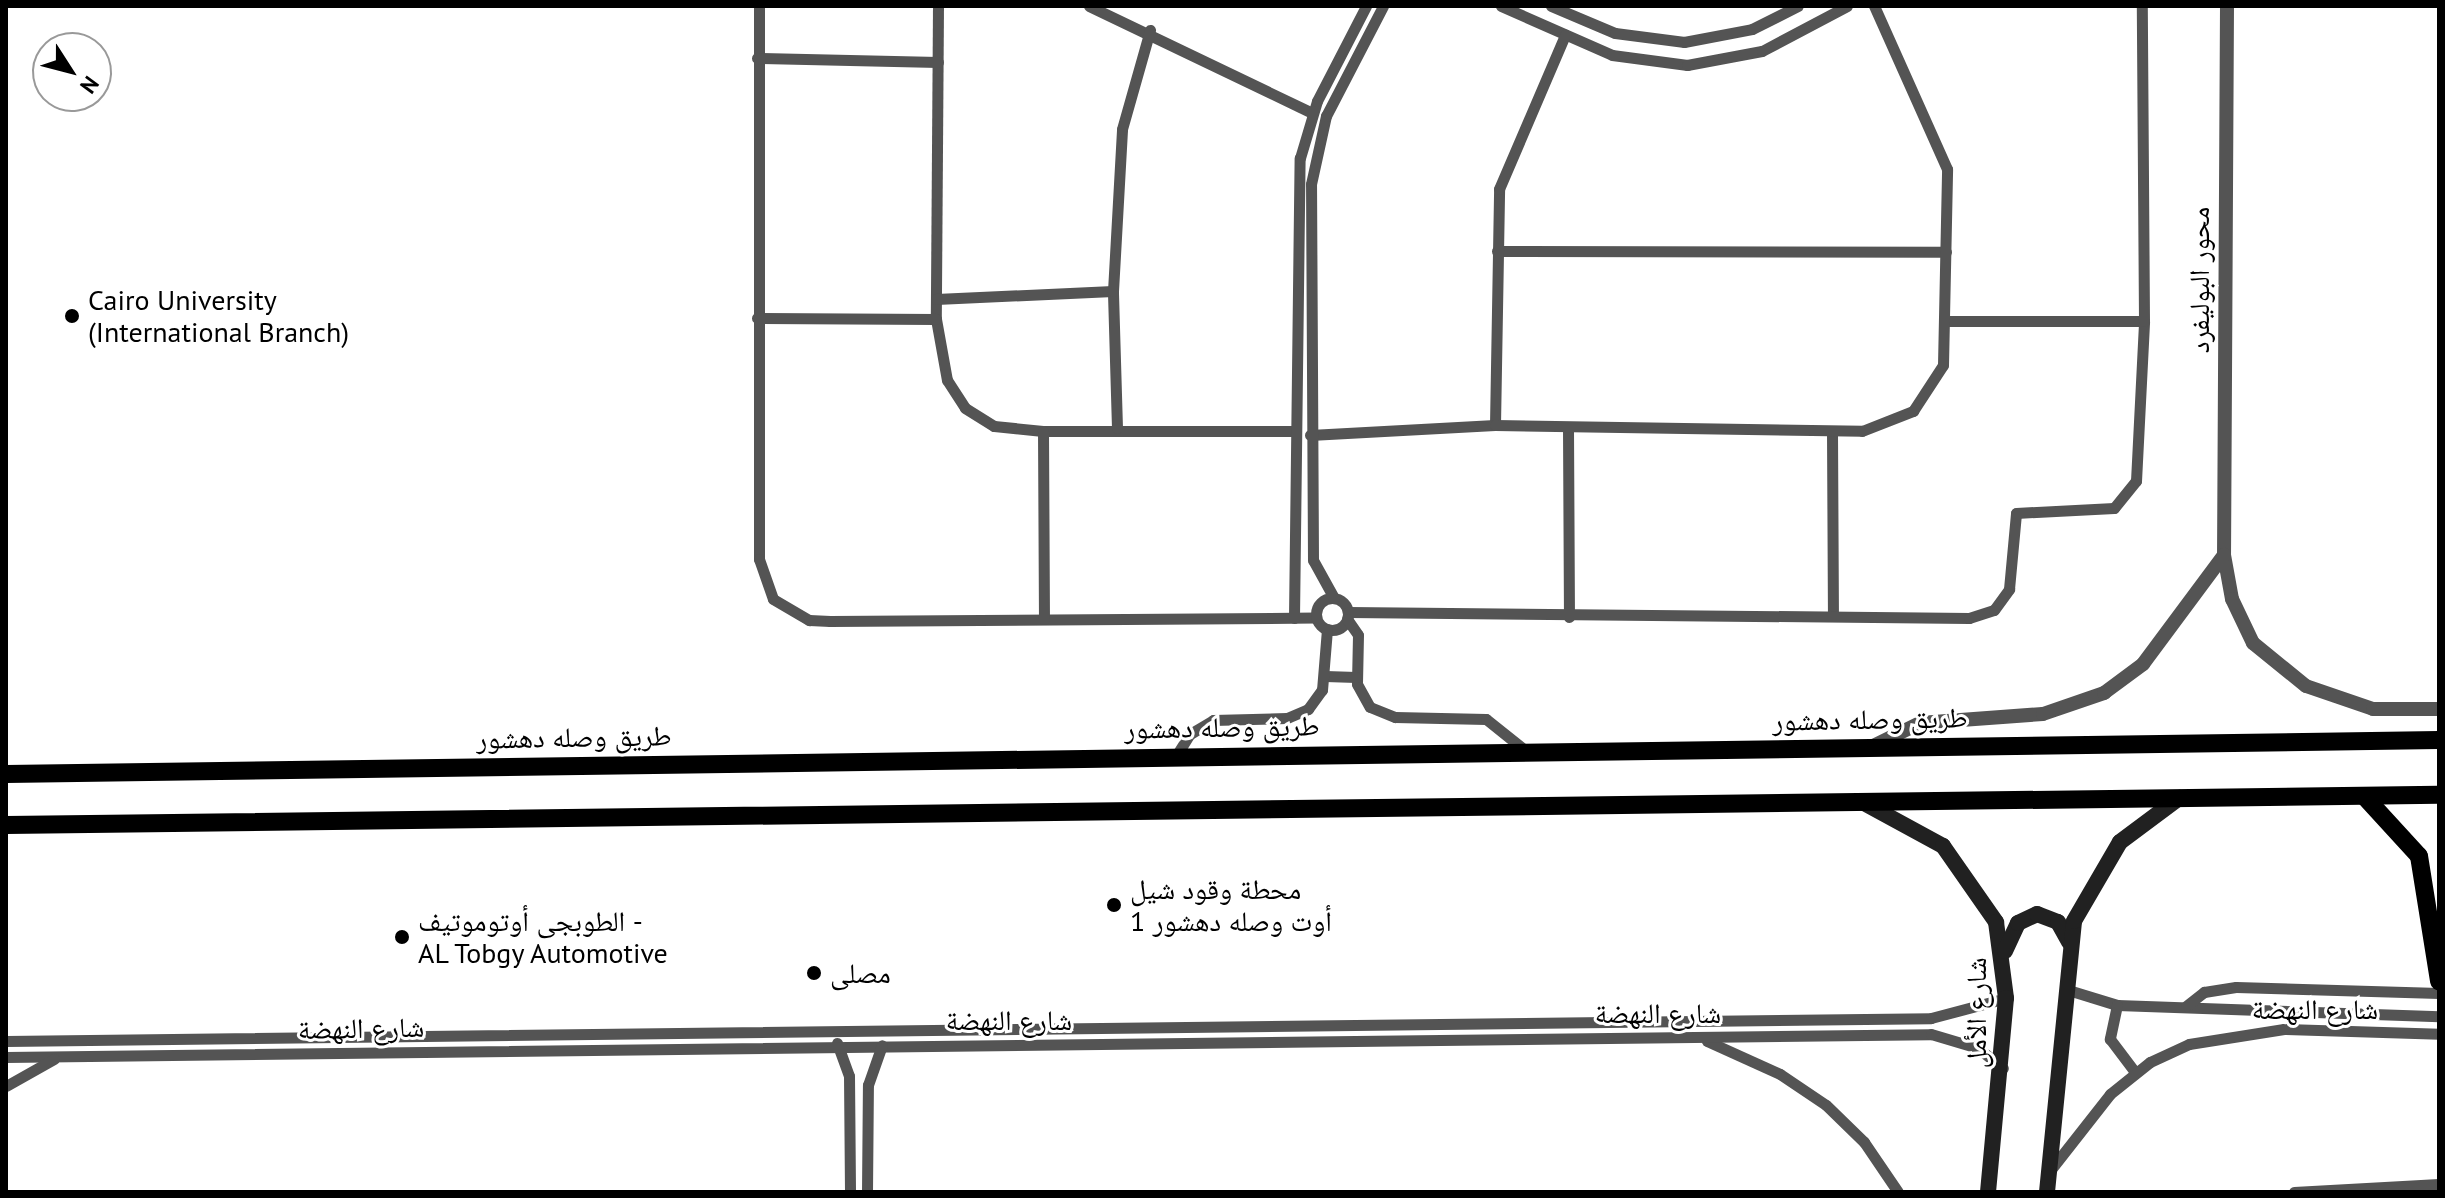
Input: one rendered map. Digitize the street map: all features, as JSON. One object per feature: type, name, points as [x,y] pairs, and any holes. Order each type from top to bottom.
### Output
[{"type":"main road","name":"طريق وصله دهشور","points":[[6,774],[2439,740]]},
{"type":"main road","points":[[6,825],[2439,795]]},
{"type":"main road","points":[[2364,796],[2419,856],[2439,981]]},
{"type":"main road","points":[[2047,1192],[2052,1168],[2069,942],[2105,861],[2138,825],[2179,798]]},
{"type":"main road","name":"شارع الأمل","points":[[1863,802],[1918,828],[1965,868],[2005,952],[2003,1068],[1988,1192]]},
{"type":"main road","points":[[2005,952],[2018,923],[2037,914],[2058,922],[2069,942]]},
{"type":"street","points":[[759,6],[759,559],[773,599],[809,620],[1316,618],[1327,629],[1325,676],[1316,700],[1298,715],[1213,720],[1190,734],[1176,756]]},
{"type":"street","points":[[949,6],[938,6],[936,319],[947,380],[965,408],[994,426],[1043,431],[1117,428],[1296,431]]},
{"type":"street","points":[[1089,6],[1150,30],[1312,113]]},
{"type":"street","points":[[1294,618],[1298,182],[1312,113],[1366,6]]},
{"type":"street","points":[[1383,6],[1326,116],[1314,161],[1310,435],[1313,560],[1358,635],[1356,677],[1362,697],[1382,715],[1486,719],[1526,751]]},
{"type":"street","points":[[1501,6],[1630,60],[1706,64],[1780,43],[1847,6]]},
{"type":"street","points":[[1551,6],[1615,33],[1684,42],[1752,29],[1798,6]]},
{"type":"street","points":[[1310,435],[1495,425],[1832,432],[1889,425],[1913,411],[1943,365],[1946,252],[1942,148],[1874,6]]},
{"type":"street","points":[[1327,629],[1347,616],[1982,616],[2009,589],[2016,513],[2105,510],[2128,498],[2136,481],[2144,321],[2142,6]]},
{"type":"street","name":"محور البوليفرد","points":[[2227,6],[2224,555],[2236,610],[2253,643],[2306,686],[2361,707],[2439,709]]},
{"type":"street","points":[[1117,428],[1113,291],[1124,108],[1150,30]]},
{"type":"street","points":[[1495,425],[1501,177],[1565,35]]},
{"type":"street","points":[[757,58],[938,62]]},
{"type":"street","points":[[1497,251],[1946,252]]},
{"type":"street","points":[[936,299],[1113,291]]},
{"type":"street","points":[[757,318],[936,319]]},
{"type":"street","points":[[1946,321],[2144,321]]},
{"type":"street","points":[[1568,428],[1569,617]]},
{"type":"street","points":[[1043,431],[1044,619]]},
{"type":"street","points":[[1832,432],[1833,614]]},
{"type":"street","points":[[1867,749],[1920,723],[2043,714],[2104,693],[2143,664],[2224,555]]},
{"type":"street","points":[[1316,618],[1320,603],[1334,598]]},
{"type":"street","points":[[1325,676],[1356,677]]},
{"type":"street","points":[[2185,1006],[2204,992],[2236,987],[2439,993]]},
{"type":"street","name":"شارع النهضة","points":[[2065,989],[2117,1005],[2439,1016]]},
{"type":"street","name":"شارع النهضة","points":[[6,1041],[1931,1018],[2006,998]]},
{"type":"street","points":[[2117,1005],[2110,1039],[2135,1072]]},
{"type":"street","points":[[1601,1022],[1601,1036]]},
{"type":"street","points":[[837,1031],[838,1046],[849,1076],[850,1192]]},
{"type":"street","name":"شارع النهضة","points":[[2052,1168],[2089,1117],[2135,1072],[2189,1044],[2251,1031],[2439,1034]]},
{"type":"street","points":[[545,1034],[545,1049]]},
{"type":"street","name":"شارع النهضة","points":[[6,1057],[1931,1034],[1963,1041],[2003,1068]]},
{"type":"street","points":[[1699,1038],[1780,1074],[1826,1105],[1864,1142],[1898,1192]]},
{"type":"street","points":[[6,1086],[59,1056],[59,1041]]},
{"type":"street","points":[[867,1192],[868,1085],[882,1045]]},
{"type":"street","points":[[2294,1192],[2439,1184]]},
{"type":"place","name":"Cairo University (International Branch)","points":[[72,316]]},
{"type":"place","name":"محطة وقود شيل أوت وصله دهشور 1","points":[[1114,905]]},
{"type":"place","name":"الطوبجى أوتوموتيف - AL Tobgy Automotive","points":[[402,937]]},
{"type":"place","name":"مصلى","points":[[814,973]]}]
